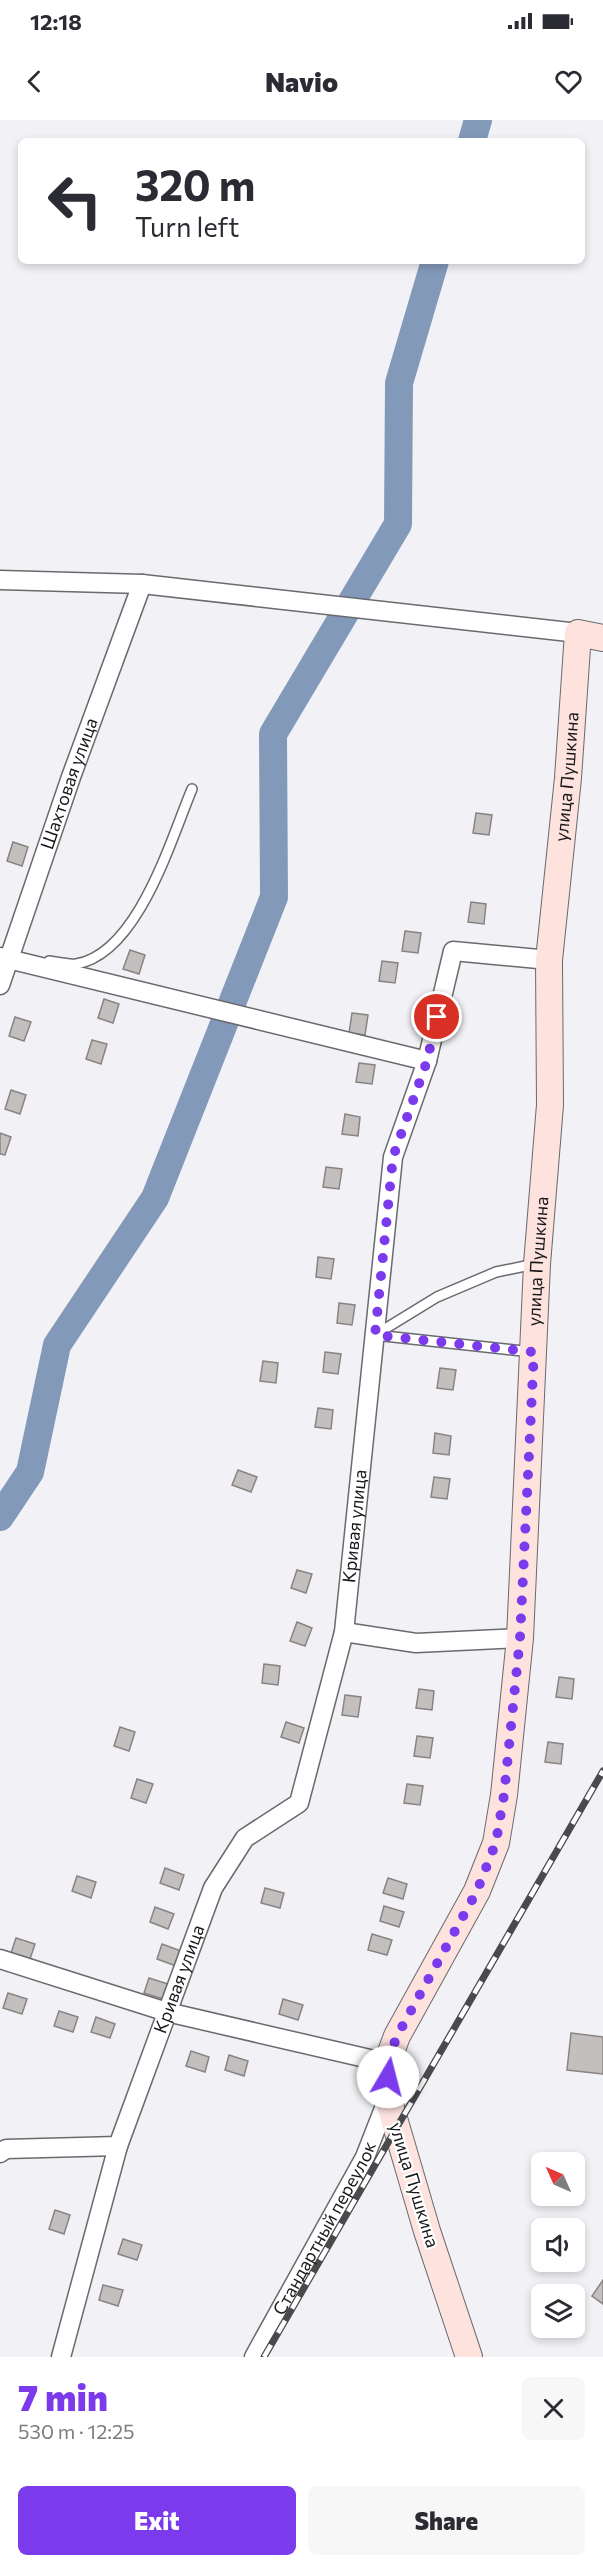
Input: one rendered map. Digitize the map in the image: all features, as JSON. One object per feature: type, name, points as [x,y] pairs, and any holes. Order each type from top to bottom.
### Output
[{"type":"main road","name":"улица Пушкина","points":[[469,2357],[427,2231],[388,2098],[387,2063],[397,2036],[477,1891],[496,1842],[504,1795],[520,1638],[537,1264],[550,1105],[549,960],[568,778],[591,635]]},
{"type":"street","points":[[0,580],[142,584],[591,635]]},
{"type":"street","name":"Шахтовая улица","points":[[0,985],[4,958],[142,584]]},
{"type":"street","name":"Кривая улица","points":[[61,2357],[118,2146],[213,1888],[245,1838],[299,1803],[344,1632],[393,1157],[427,1061],[453,951],[549,960]]},
{"type":"street","points":[[4,958],[427,1061]]},
{"type":"street","points":[[344,1632],[416,1643],[520,1638]]},
{"type":"street","points":[[0,1959],[167,2012],[387,2063]]},
{"type":"street","name":"Стандартный переулок","points":[[254,2357],[365,2157],[388,2098]]},
{"type":"street","points":[[0,2153],[6,2149],[118,2146]]},
{"type":"lane","points":[[4,958],[76,964],[96,955],[119,940],[142,908],[192,789]]},
{"type":"lane","points":[[375,1335],[437,1297],[496,1272],[537,1264]]},
{"type":"lane","points":[[375,1335],[534,1352]]},
{"type":"building","points":[[476,813],[492,815],[489,835],[473,833]]},
{"type":"building","points":[[13,842],[28,847],[22,866],[7,861]]},
{"type":"building","points":[[471,902],[486,904],[484,924],[468,922]]},
{"type":"building","points":[[405,931],[421,933],[418,953],[402,951]]},
{"type":"building","points":[[130,950],[145,955],[139,974],[123,969]]},
{"type":"building","points":[[382,961],[398,963],[395,983],[379,981]]},
{"type":"building","points":[[104,999],[119,1004],[113,1023],[98,1018]]},
{"type":"building","points":[[352,1013],[368,1015],[365,1035],[349,1033]]},
{"type":"building","points":[[15,1017],[31,1022],[24,1041],[9,1036]]},
{"type":"building","points":[[92,1040],[107,1044],[101,1064],[86,1059]]},
{"type":"building","points":[[359,1063],[375,1065],[372,1084],[356,1082]]},
{"type":"building","points":[[11,1090],[26,1095],[20,1114],[5,1109]]},
{"type":"building","points":[[345,1114],[360,1117],[358,1136],[342,1134]]},
{"type":"building","points":[[0,1133],[11,1137],[5,1155],[0,1154]]},
{"type":"building","points":[[326,1167],[342,1169],[339,1189],[323,1187]]},
{"type":"building","points":[[318,1257],[334,1259],[331,1279],[316,1277]]},
{"type":"building","points":[[339,1303],[355,1305],[352,1325],[337,1323]]},
{"type":"building","points":[[325,1352],[341,1354],[338,1374],[323,1372]]},
{"type":"building","points":[[263,1361],[278,1363],[276,1383],[260,1381]]},
{"type":"building","points":[[440,1368],[456,1370],[453,1390],[437,1388]]},
{"type":"building","points":[[318,1408],[333,1410],[331,1429],[315,1427]]},
{"type":"building","points":[[435,1433],[451,1436],[449,1455],[433,1453]]},
{"type":"building","points":[[238,1470],[257,1477],[251,1492],[232,1485]]},
{"type":"building","points":[[434,1477],[450,1479],[447,1499],[431,1497]]},
{"type":"building","points":[[297,1570],[312,1574],[306,1593],[291,1588]]},
{"type":"building","points":[[297,1622],[312,1628],[305,1646],[290,1641]]},
{"type":"building","points":[[264,1664],[280,1666],[278,1685],[262,1683]]},
{"type":"building","points":[[559,1677],[574,1679],[572,1699],[556,1697]]},
{"type":"building","points":[[419,1689],[434,1691],[432,1710],[416,1708]]},
{"type":"building","points":[[345,1695],[361,1697],[358,1717],[342,1715]]},
{"type":"building","points":[[286,1722],[304,1728],[299,1743],[281,1737]]},
{"type":"building","points":[[120,1727],[135,1732],[129,1751],[114,1746]]},
{"type":"building","points":[[417,1736],[433,1738],[430,1758],[414,1756]]},
{"type":"building","points":[[548,1742],[563,1744],[561,1764],[545,1762]]},
{"type":"building","points":[[137,1779],[153,1784],[146,1803],[131,1798]]},
{"type":"building","points":[[407,1784],[423,1786],[420,1805],[404,1803]]},
{"type":"building","points":[[165,1868],[184,1875],[179,1890],[160,1883]]},
{"type":"building","points":[[77,1876],[96,1882],[91,1898],[72,1891]]},
{"type":"building","points":[[388,1878],[407,1884],[403,1899],[383,1893]]},
{"type":"building","points":[[265,1888],[284,1893],[280,1908],[261,1903]]},
{"type":"building","points":[[384,1906],[404,1912],[399,1927],[380,1921]]},
{"type":"building","points":[[155,1907],[174,1914],[168,1929],[150,1922]]},
{"type":"building","points":[[372,1934],[392,1940],[387,1955],[368,1950]]},
{"type":"building","points":[[16,1938],[35,1944],[30,1959],[11,1953]]},
{"type":"building","points":[[162,1944],[181,1951],[176,1966],[157,1959]]},
{"type":"building","points":[[149,1978],[168,1984],[163,1999],[144,1993]]},
{"type":"building","points":[[8,1993],[27,1999],[22,2014],[3,2008]]},
{"type":"building","points":[[283,1999],[303,2005],[298,2020],[279,2014]]},
{"type":"building","points":[[59,2011],[78,2017],[73,2032],[54,2026]]},
{"type":"building","points":[[96,2017],[115,2024],[110,2038],[91,2032]]},
{"type":"building","points":[[571,2033],[603,2037],[603,2074],[567,2070]]},
{"type":"building","points":[[191,2051],[209,2057],[205,2072],[186,2066]]},
{"type":"building","points":[[229,2055],[248,2061],[244,2076],[225,2070]]},
{"type":"building","points":[[55,2210],[70,2215],[64,2234],[49,2229]]},
{"type":"building","points":[[123,2239],[142,2245],[137,2260],[118,2254]]},
{"type":"building","points":[[603,2280],[603,2304],[592,2296]]},
{"type":"building","points":[[103,2285],[123,2290],[118,2306],[99,2300]]},
{"type":"waterway","points":[[473,138],[478,120]]},
{"type":"waterway","points":[[0,1517],[30,1472],[57,1345],[155,1198],[274,897],[273,734],[398,524],[399,383],[434,264]]},
{"type":"railway","points":[[264,2357],[603,1771]]},
{"type":"route","points":[[388,2077],[387,2063],[397,2036],[477,1891],[496,1842],[504,1795],[520,1638],[534,1352],[375,1335],[393,1157],[427,1061],[437,1017]]}]
